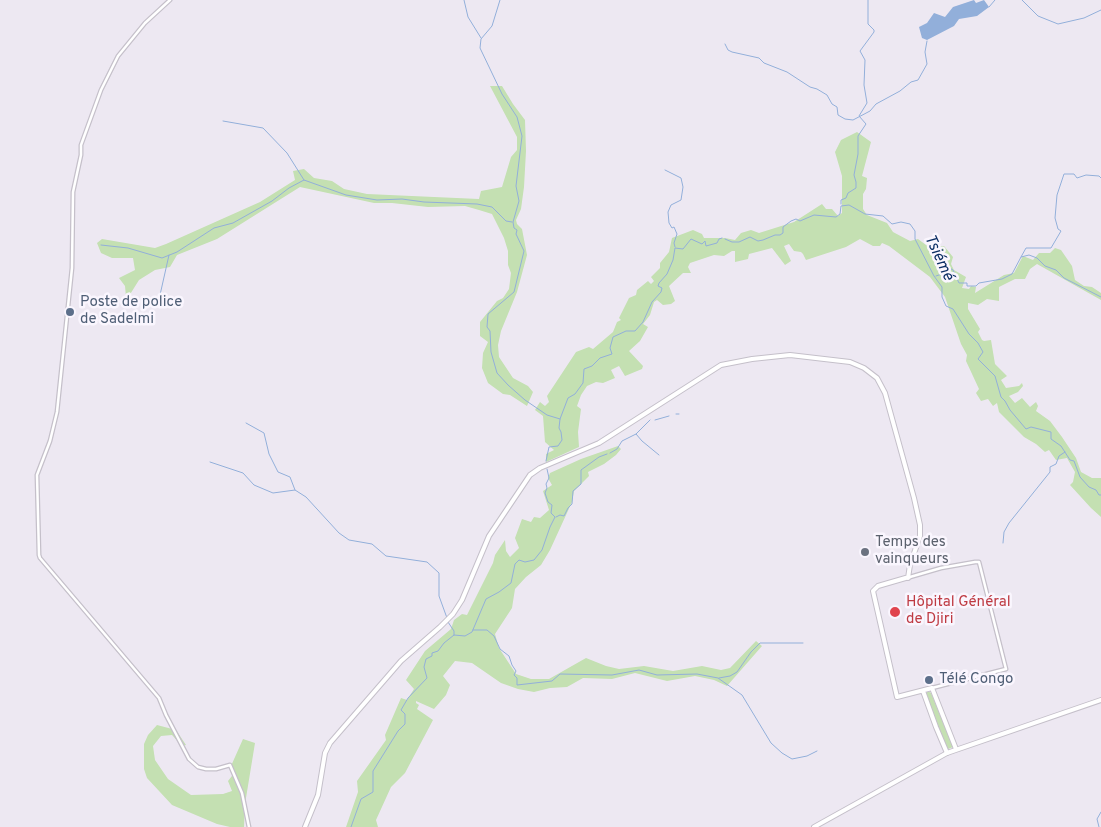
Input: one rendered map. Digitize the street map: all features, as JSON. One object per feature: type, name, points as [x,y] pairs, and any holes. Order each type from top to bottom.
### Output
[{"type":"main road","points":[[305,827],[318,795],[330,742],[401,660],[448,620],[462,600],[489,536],[521,487],[535,471],[599,443],[721,365],[772,356],[790,355],[850,362],[872,372],[882,385],[912,489],[920,525],[919,540],[909,576],[878,586],[874,589],[874,596],[897,697],[932,688],[956,749]]},
{"type":"main road","points":[[923,690],[947,753]]},
{"type":"main road","points":[[814,827],[956,749],[1101,700]]},
{"type":"street","points":[[170,0],[148,19],[118,56],[101,90],[81,145],[81,155],[73,192],[72,268],[58,412],[50,441],[37,475],[39,555],[159,698],[189,759],[196,766],[206,769],[213,770],[230,765],[242,793],[249,827]]},
{"type":"street","points":[[909,576],[941,568],[979,562],[1006,669],[932,688]]},
{"type":"green space","points":[[490,86],[502,86],[525,120],[524,187],[521,209],[516,220],[522,229],[527,255],[517,292],[501,331],[498,345],[499,357],[513,378],[528,386],[533,392],[527,406],[510,395],[503,394],[488,383],[482,368],[483,353],[488,342],[480,336],[480,322],[509,289],[511,273],[504,238],[492,214],[465,206],[428,207],[374,203],[300,187],[217,239],[177,255],[170,267],[155,270],[139,280],[129,296],[126,297],[125,286],[119,278],[135,270],[133,258],[112,258],[101,253],[97,243],[102,239],[155,248],[166,244],[260,202],[295,180],[293,171],[304,169],[314,178],[332,181],[344,189],[367,194],[479,199],[481,191],[502,187],[511,157],[517,150],[517,137]]},
{"type":"green space","points":[[857,132],[871,142],[862,176],[867,178],[866,189],[863,194],[863,209],[867,215],[887,223],[893,232],[910,241],[918,239],[930,248],[944,246],[953,257],[951,264],[954,270],[966,277],[962,288],[976,287],[975,293],[1004,275],[1014,273],[1023,256],[1033,260],[1039,253],[1050,253],[1055,248],[1061,250],[1072,266],[1075,280],[1101,293],[1101,300],[1037,264],[1030,269],[1025,279],[1015,279],[999,287],[999,301],[987,299],[978,305],[968,303],[968,309],[980,329],[978,332],[982,340],[991,340],[995,364],[1007,376],[1001,380],[1006,388],[1019,386],[1022,383],[1023,386],[1018,392],[1009,396],[1015,403],[1022,398],[1030,407],[1036,402],[1038,406],[1036,411],[1050,421],[1062,437],[1076,458],[1081,472],[1092,478],[1101,478],[1101,517],[1070,485],[1073,482],[1075,472],[1067,458],[1056,460],[1049,450],[1045,452],[1024,437],[999,412],[997,403],[993,406],[988,399],[981,401],[976,393],[979,389],[966,361],[967,355],[961,344],[945,297],[930,277],[889,246],[882,243],[880,246],[873,246],[860,239],[846,247],[806,260],[801,252],[794,251],[789,244],[784,246],[791,261],[785,265],[772,248],[749,254],[748,259],[735,262],[735,251],[732,251],[724,256],[714,255],[690,263],[688,267],[691,273],[683,273],[669,286],[675,301],[671,304],[663,305],[657,300],[654,302],[650,315],[643,324],[648,327],[640,341],[629,351],[643,366],[642,369],[625,376],[619,366],[611,370],[615,378],[603,383],[596,382],[587,386],[577,406],[581,409],[578,432],[579,447],[546,462],[546,454],[554,450],[545,442],[543,416],[535,410],[540,402],[545,406],[549,402],[547,396],[576,352],[589,347],[593,349],[613,332],[617,322],[621,320],[619,318],[629,298],[636,295],[637,290],[648,281],[651,284],[654,281],[651,277],[660,268],[660,263],[669,252],[672,238],[693,230],[702,234],[704,238],[735,240],[741,233],[751,230],[759,233],[794,222],[822,204],[826,209],[832,209],[838,216],[842,213],[842,176],[835,152],[841,140]]},
{"type":"green space","points":[[618,446],[621,449],[616,455],[588,472],[589,476],[574,491],[572,502],[541,565],[515,589],[512,608],[495,634],[499,648],[516,674],[531,679],[549,679],[586,658],[619,669],[644,666],[673,671],[702,666],[721,670],[730,668],[756,641],[762,646],[727,686],[714,680],[695,676],[667,681],[635,673],[612,679],[583,678],[567,687],[550,688],[534,692],[501,683],[472,663],[455,661],[443,676],[450,685],[446,695],[434,709],[416,701],[419,705],[417,709],[433,720],[405,773],[391,787],[376,820],[378,827],[346,827],[358,792],[357,781],[386,740],[385,735],[401,698],[407,700],[414,689],[406,680],[425,651],[451,629],[454,620],[462,614],[467,615],[493,563],[495,555],[505,540],[506,551],[510,557],[519,548],[515,538],[522,519],[531,522],[534,517],[540,518],[549,510],[543,491],[552,485],[548,478],[550,473],[581,459]]},
{"type":"green space","points":[[928,691],[931,693],[953,747],[948,749],[937,727],[925,694]]},
{"type":"green space","points":[[157,725],[176,730],[186,745],[182,746],[172,735],[161,736],[153,746],[155,760],[168,779],[191,795],[223,794],[232,791],[228,781],[235,772],[231,766],[243,739],[255,743],[245,804],[244,827],[230,827],[217,824],[172,805],[147,778],[144,769],[144,744],[148,735]]},
{"type":"water","points":[[974,0],[976,3],[984,0],[989,7],[977,16],[959,19],[954,26],[927,40],[922,38],[919,27],[927,23],[934,13],[945,17],[953,7]]},
{"type":"waterway","points":[[464,0],[468,17],[481,38]]},
{"type":"waterway","points":[[500,0],[492,26],[481,39],[480,48],[502,94],[517,117],[522,136],[516,186],[519,201],[513,222],[524,251],[514,292],[488,314],[487,327],[490,331],[491,352],[497,373],[525,400],[547,415],[560,419]]},
{"type":"waterway","points":[[841,204],[841,200],[846,198],[848,193],[856,188],[854,175],[858,154],[858,136],[866,124],[859,116],[867,103],[864,85],[865,60],[860,51],[874,32],[868,24],[868,0]]},
{"type":"waterway","points":[[989,7],[995,0]]},
{"type":"waterway","points":[[1022,0],[1038,16],[1058,24],[1084,18],[1101,10]]},
{"type":"waterway","points":[[725,44],[728,50],[732,52],[759,58],[764,63],[787,72],[810,87],[817,89],[827,95],[832,104],[837,107],[838,115],[845,119],[853,120],[870,111],[876,104],[900,91],[911,82],[918,80],[927,64],[925,52],[927,41]]},
{"type":"waterway","points":[[223,121],[263,128],[287,153],[304,180]]},
{"type":"waterway","points":[[665,170],[681,178],[683,187],[681,200],[671,205],[668,212],[669,223],[672,228],[674,227],[677,234],[674,243],[675,247]]},
{"type":"waterway","points":[[1021,257],[1026,248],[1051,248],[1061,231],[1058,229],[1055,218],[1057,195],[1064,174],[1074,174],[1077,178],[1086,175],[1099,176],[1101,178]]},
{"type":"waterway","points":[[101,245],[128,248],[162,258],[177,252],[214,228],[233,223],[304,180],[346,195],[377,200],[402,199],[424,202],[477,204],[492,207],[506,221],[512,222]]},
{"type":"waterway","name":"Tsiémé","points":[[725,239],[732,242],[739,242],[750,237],[758,241],[763,240],[783,233],[783,227],[791,221],[796,219],[800,221],[814,215],[836,217],[840,214],[841,206],[849,205],[865,214],[883,216],[892,224],[901,222],[910,224],[915,231],[915,239],[934,276],[942,287],[942,297],[946,306],[953,309],[969,334],[978,343],[983,352],[978,359],[995,376],[1001,397],[1010,410],[1026,429],[1031,427],[1051,432],[1051,439],[1061,446],[1070,460],[1074,461],[1080,477],[1089,487],[1101,495]]},
{"type":"waterway","name":"Tsiémé","points":[[546,461],[549,447],[558,446],[562,440],[559,428],[560,419],[568,398],[575,394],[583,383],[584,369],[592,366],[600,358],[612,354],[610,348],[613,337],[626,331],[635,331],[643,322],[652,302],[661,292],[662,288],[658,286],[667,274],[673,260],[675,248],[683,249],[691,239],[702,244],[705,241],[706,246],[717,243],[722,238]]},
{"type":"waterway","points":[[160,295],[169,255]]},
{"type":"waterway","points":[[936,276],[945,273],[948,267],[953,270],[959,283],[967,283],[967,286],[976,286],[979,283],[1002,279],[1012,274],[1021,257],[1029,255],[1037,258],[1045,266],[1056,270],[1064,278],[1101,297]]},
{"type":"waterway","points":[[655,420],[669,416]]},
{"type":"waterway","points":[[636,434],[650,420]]},
{"type":"waterway","points":[[246,423],[264,433],[269,454],[278,472],[290,477],[295,490]]},
{"type":"waterway","points":[[610,453],[617,449],[622,441],[636,434],[659,455]]},
{"type":"waterway","points":[[1003,543],[1004,532],[1009,523],[1050,472],[1050,467],[1056,464],[1059,456],[1065,452]]},
{"type":"waterway","points":[[556,517],[564,516],[572,504],[573,491],[581,484],[581,470],[599,457],[607,454]]},
{"type":"waterway","points":[[210,462],[243,473],[254,485],[273,493],[295,490],[306,497],[339,533],[349,540],[372,544],[386,556],[427,562],[439,573],[439,596],[447,618]]},
{"type":"waterway","name":"Tsiémé","points":[[351,827],[361,799],[373,792],[373,771],[398,731],[405,724],[405,714],[401,710],[408,698],[427,678],[424,667],[426,659],[432,656],[432,653],[438,651],[454,635],[465,636],[472,632],[486,599],[511,583],[515,564],[519,560],[525,562],[534,560],[542,550],[555,517],[551,513],[552,505],[548,502],[545,493],[549,478],[547,469]]},
{"type":"waterway","points":[[448,622],[454,631],[454,635]]},
{"type":"waterway","points":[[473,630],[487,630],[494,636],[500,649],[509,656],[516,671],[514,675],[517,678],[517,685],[552,681],[560,674],[612,675],[639,670],[657,675],[697,674],[718,678],[742,695],[771,743],[782,753],[792,759],[807,756],[817,751]]},
{"type":"waterway","points":[[719,678],[730,676],[737,672],[760,643],[803,643]]},
{"type":"waterway","points":[[1099,827],[1097,819],[1101,812]]},
{"type":"place","name":"Poste de police de Sadelmi","points":[[70,312]]},
{"type":"place","name":"Temps des vainqueurs","points":[[865,552]]},
{"type":"place","name":"Hôpital Général de Djiri","points":[[895,612]]},
{"type":"place","name":"Télé Congo","points":[[929,680]]}]
